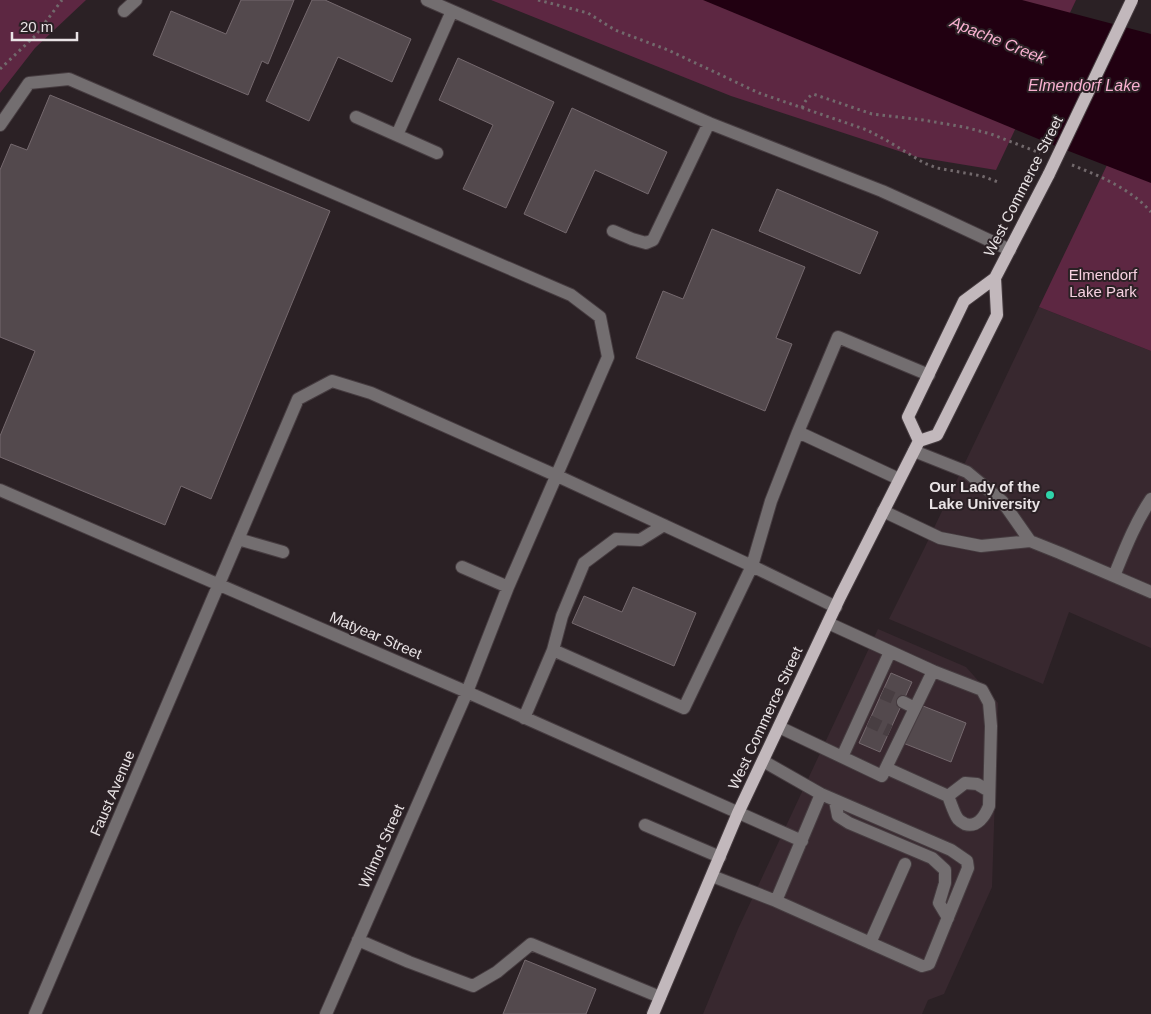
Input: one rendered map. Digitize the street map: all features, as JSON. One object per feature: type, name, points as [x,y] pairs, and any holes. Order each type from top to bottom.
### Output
[{"type":"main road","name":"West Commerce Street","points":[[916,446],[908,417],[928,375],[964,301],[995,278],[1049,174],[1132,0]]},
{"type":"main road","name":"West Commerce Street","points":[[653,1014],[738,813],[828,623],[916,446],[937,435],[996,315],[995,278]]},
{"type":"street","points":[[124,11],[136,0]]},
{"type":"street","points":[[427,0],[709,123],[882,192],[1010,250]]},
{"type":"street","points":[[397,135],[452,11]]},
{"type":"street","name":"Wilmot Street","points":[[0,125],[29,83],[69,79],[571,295],[600,317],[608,357],[508,587],[467,692],[326,1014]]},
{"type":"street","points":[[356,117],[437,154]]},
{"type":"street","points":[[613,231],[632,239],[646,242],[653,240],[709,123]]},
{"type":"street","points":[[553,650],[684,708],[752,566],[771,501],[838,337],[928,375]]},
{"type":"street","name":"Faust Avenue","points":[[35,1014],[298,399],[332,381],[371,393],[664,525],[836,607]]},
{"type":"street","points":[[798,432],[900,479]]},
{"type":"street","points":[[916,446],[967,472],[1002,501],[1030,541]]},
{"type":"street","name":"Matyear Street","points":[[0,490],[467,692],[802,841]]},
{"type":"street","points":[[1114,576],[1131,534],[1151,499]]},
{"type":"street","points":[[883,512],[940,538],[981,546],[1030,541],[1151,592]]},
{"type":"street","points":[[524,718],[553,650],[562,616],[584,563],[616,539],[640,540],[664,525]]},
{"type":"street","points":[[238,539],[283,552]]},
{"type":"street","points":[[462,567],[508,587]]},
{"type":"street","points":[[828,623],[933,672],[982,690],[989,703],[991,726],[989,806],[985,816],[978,822],[970,825],[962,822],[957,818],[948,796],[886,768]]},
{"type":"street","points":[[842,758],[865,720],[878,691],[890,652]]},
{"type":"street","points":[[779,727],[882,776],[896,733],[915,708],[933,672]]},
{"type":"street","points":[[903,702],[915,708]]},
{"type":"street","points":[[712,876],[776,901],[922,966],[929,964],[968,868],[967,861],[951,850],[835,801],[763,761]]},
{"type":"street","points":[[948,796],[965,783],[977,784],[989,791]]},
{"type":"street","points":[[776,901],[821,794]]},
{"type":"street","points":[[835,801],[838,816],[849,823],[932,858],[945,870],[945,883],[939,903],[948,918]]},
{"type":"street","points":[[645,825],[720,857]]},
{"type":"street","points":[[870,943],[905,864]]},
{"type":"street","points":[[358,940],[409,962],[474,986],[497,972],[531,944],[660,997]]},
{"type":"path","points":[[0,69],[35,36],[62,0]]},
{"type":"path","points":[[538,0],[588,13],[614,30],[668,50],[759,93],[867,130],[924,163],[937,168],[982,176],[998,182]]},
{"type":"path","points":[[802,108],[805,100],[813,94],[872,114],[964,127],[991,134],[1041,153]]},
{"type":"path","points":[[1068,163],[1094,173],[1117,185],[1144,203],[1151,212]]},
{"type":"shaded area","name":"Our Lady of the Lake University","points":[[1039,307],[1151,351],[1151,648],[1069,612],[1043,684],[889,619]]},
{"type":"shaded area","points":[[878,629],[966,667],[998,703],[992,887],[944,994],[928,1000],[922,1014],[703,1014],[738,929]]},
{"type":"green space","points":[[0,0],[86,0],[35,48],[0,93]]},
{"type":"green space","points":[[491,0],[1076,0],[996,170],[917,157],[731,96]]},
{"type":"green space","name":"Elmendorf Lake Park","points":[[1151,73],[1151,351],[1039,307]]},
{"type":"water","name":"Elmendorf Lake","points":[[703,0],[1022,0],[1151,34],[1151,183],[1048,143]]},
{"type":"building","points":[[241,0],[294,0],[268,64],[262,61],[248,95],[153,55],[171,11],[226,34]]},
{"type":"building","points":[[312,0],[325,0],[411,39],[392,82],[338,57],[309,121],[266,101]]},
{"type":"building","points":[[458,58],[554,102],[506,208],[463,189],[493,125],[439,100]]},
{"type":"building","points":[[50,95],[330,211],[211,499],[181,486],[165,525],[0,457],[0,436],[35,351],[0,337],[0,170],[11,144],[27,150]]},
{"type":"building","points":[[572,108],[667,152],[648,194],[595,170],[566,233],[524,214]]},
{"type":"building","points":[[777,189],[878,232],[860,274],[759,231]]},
{"type":"building","points":[[712,229],[805,267],[776,338],[792,344],[765,411],[636,358],[663,291],[683,299]]},
{"type":"building","points":[[633,587],[696,613],[674,666],[572,623],[584,596],[622,612]]},
{"type":"building","points":[[891,673],[912,682],[880,752],[859,743]]},
{"type":"building","points":[[918,704],[966,723],[951,762],[903,743]]},
{"type":"building","points":[[525,960],[596,989],[586,1014],[503,1014]]},
{"type":"tunnel","points":[[882,693],[903,702]]},
{"type":"tunnel","points":[[869,721],[890,731]]},
{"type":"place","name":"Our Lady of the Lake University","points":[[1050,495]]},
{"type":"water label","name":"Apache Creek","points":[[998,40]]}]
